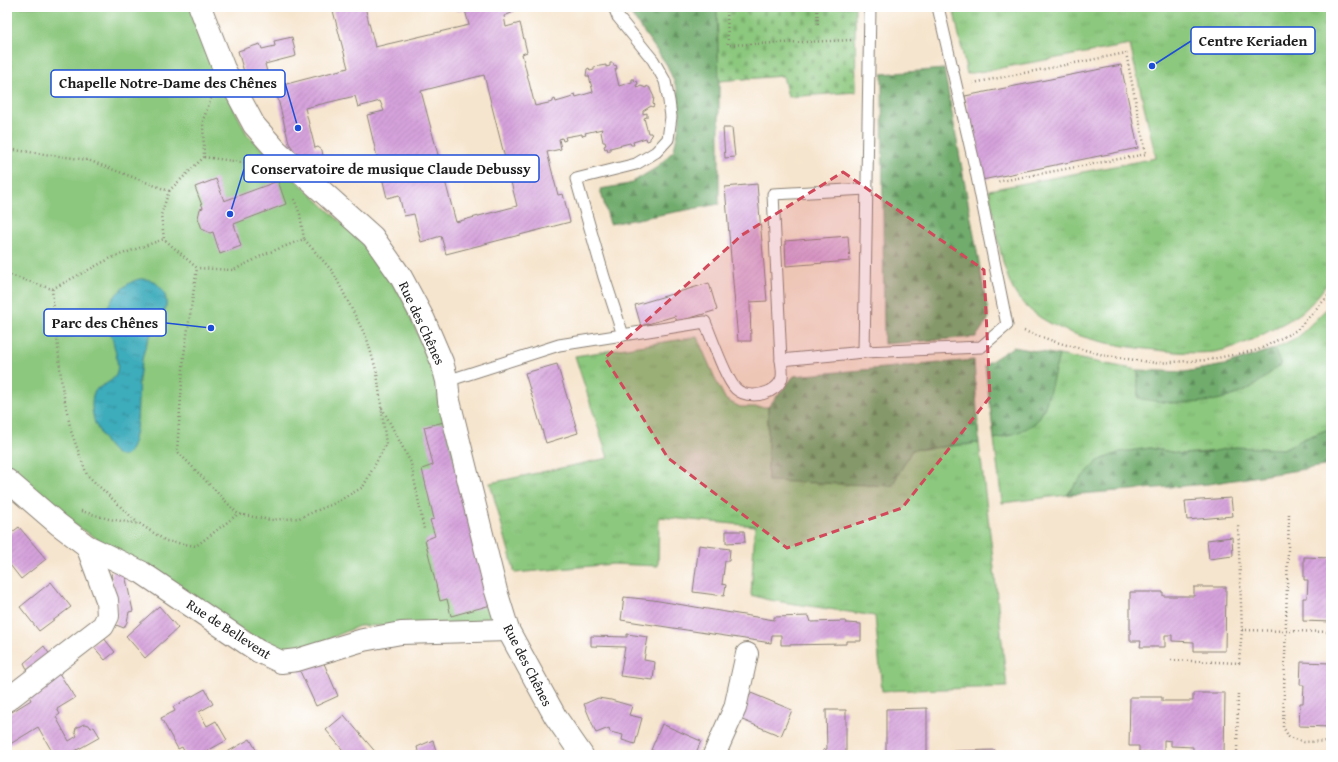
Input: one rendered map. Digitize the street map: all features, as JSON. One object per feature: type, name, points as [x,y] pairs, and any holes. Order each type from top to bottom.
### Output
[{"type":"street","name":"Rue des Chênes","points":[[200,7],[224,69],[254,125],[277,151],[373,237],[401,277],[421,314],[442,362],[447,381],[449,401],[496,591],[508,630],[555,716],[582,755]]},
{"type":"street","name":"Rue de Bellevent","points":[[7,480],[86,546],[141,572],[258,651],[281,662],[297,660],[363,640],[401,633],[508,630]]},
{"type":"street","points":[[7,700],[103,626],[108,616],[107,600],[86,546]]},
{"type":"street","points":[[714,755],[735,708],[747,654]]},
{"type":"lane","points":[[614,7],[618,17],[653,60],[665,82],[671,117],[668,139],[656,152],[636,164],[576,179],[604,277],[623,335]]},
{"type":"lane","points":[[864,352],[870,7]]},
{"type":"lane","points":[[781,360],[864,352],[981,347],[1007,325],[938,7]]},
{"type":"lane","points":[[447,381],[559,345],[705,322],[729,379],[735,388],[748,395],[766,393],[776,388],[783,376],[773,194],[867,189]]},
{"type":"path","points":[[727,7],[728,45],[870,39]]},
{"type":"path","points":[[817,7],[818,26]]},
{"type":"path","points":[[956,87],[1126,53],[1146,154],[978,186]]},
{"type":"path","points":[[214,92],[203,120],[204,157],[169,190],[161,215],[164,239],[197,268],[234,270],[265,254],[304,239]]},
{"type":"path","points":[[7,149],[88,160],[169,190]]},
{"type":"path","points":[[204,157],[248,163],[262,168]]},
{"type":"path","points":[[197,268],[184,355],[177,451],[238,514],[270,520],[298,518],[335,503],[363,487],[386,444],[377,373],[367,339],[333,272],[304,239],[300,214],[292,194]]},
{"type":"path","points":[[7,274],[52,288],[111,258],[164,239]]},
{"type":"path","points":[[52,288],[62,387],[71,431],[87,475],[140,524],[166,541],[196,546],[238,514]]},
{"type":"path","points":[[1007,325],[1056,342],[1107,356],[1156,362],[1207,360],[1258,350],[1297,330],[1331,291]]},
{"type":"path","points":[[381,406],[412,463],[424,529]]},
{"type":"path","points":[[79,511],[109,519],[140,524]]},
{"type":"path","points":[[1289,514],[1283,727],[1289,738],[1304,742],[1331,741]]},
{"type":"path","points":[[1171,660],[1239,663],[1242,630],[1238,525]]},
{"type":"path","points":[[1242,630],[1331,632]]},
{"type":"path","points":[[1237,755],[1238,691]]},
{"type":"highlighted area","points":[[843,172],[984,270],[990,397],[902,508],[787,548],[668,458],[605,358],[742,235]]},
{"type":"green space","points":[[7,7],[192,7],[219,79],[247,134],[359,239],[401,295],[444,395],[500,624],[359,626],[285,658],[61,516],[7,465]]},
{"type":"green space","points":[[641,7],[717,7],[719,81],[719,204],[610,224],[600,189],[629,184],[656,168],[674,150],[680,121],[678,91],[667,65],[628,10]]},
{"type":"green space","points":[[717,7],[855,7],[856,92],[788,97],[783,76],[719,81]]},
{"type":"green space","points":[[953,7],[1331,7],[1331,278],[1310,305],[1286,322],[1251,340],[1223,350],[1207,353],[1163,351],[1102,342],[1065,330],[1048,322],[1033,312],[1020,300],[1013,290],[1008,278],[1003,263],[989,190],[1156,158],[1130,45],[967,74]]},
{"type":"green space","points":[[944,69],[989,318],[976,337],[884,344],[882,74]]},
{"type":"green space","points":[[1331,304],[1331,430],[1306,438],[1283,449],[1257,448],[1182,454],[1150,448],[1098,461],[1078,481],[1067,495],[1002,503],[994,439],[1012,435],[1044,410],[1059,355],[1138,370],[1138,398],[1171,403],[1252,387],[1281,364],[1274,349],[1298,337]]},
{"type":"green space","points":[[697,337],[726,400],[740,407],[768,407],[768,481],[912,450],[979,443],[1007,687],[882,691],[875,616],[769,600],[751,595],[755,526],[659,517],[658,566],[613,564],[515,573],[490,483],[608,458],[575,356]]},
{"type":"green space","points":[[1013,347],[1059,355],[1047,402],[1039,418],[1035,423],[1026,429],[994,439],[985,365]]},
{"type":"green space","points":[[1274,349],[1281,364],[1256,385],[1226,398],[1196,403],[1181,403],[1152,401],[1138,398],[1138,370],[1184,372],[1225,365]]},
{"type":"green space","points":[[974,360],[979,443],[912,450],[892,486],[768,481],[768,407],[794,376]]},
{"type":"green space","points":[[1328,429],[1331,430],[1331,465],[1208,484],[1067,495],[1078,481],[1098,461],[1120,452],[1150,448],[1182,454],[1205,453],[1235,447],[1283,449]]},
{"type":"water","points":[[140,279],[152,280],[156,283],[161,288],[165,296],[166,303],[162,318],[149,338],[142,358],[134,441],[126,455],[122,456],[112,450],[95,423],[92,411],[92,402],[95,390],[112,380],[116,375],[117,370],[116,354],[105,313],[110,302],[124,287],[129,283]]},
{"type":"building","points":[[332,7],[365,7],[375,47],[469,25],[465,10],[457,11],[456,7],[513,7],[514,12],[504,16],[506,27],[520,23],[527,52],[522,54],[535,106],[553,102],[555,99],[556,102],[573,97],[572,95],[575,94],[576,97],[593,92],[589,76],[586,76],[587,69],[589,68],[590,71],[594,70],[594,67],[606,65],[606,67],[610,66],[610,63],[613,63],[614,66],[616,65],[617,69],[615,69],[619,86],[632,82],[632,79],[634,79],[638,84],[636,85],[637,88],[641,86],[646,88],[647,86],[650,88],[654,97],[654,105],[653,107],[651,106],[643,111],[643,114],[647,113],[647,117],[644,118],[648,133],[651,133],[652,136],[650,140],[647,141],[646,138],[633,142],[634,145],[631,145],[630,143],[610,148],[610,151],[608,151],[607,148],[605,149],[604,146],[606,145],[605,142],[603,142],[601,132],[602,129],[585,133],[586,135],[582,136],[582,134],[565,137],[566,140],[563,141],[562,138],[559,139],[561,149],[547,152],[558,195],[563,194],[570,222],[446,254],[441,236],[421,242],[414,214],[404,216],[399,195],[387,198],[367,115],[384,111],[380,101],[358,107],[355,96],[305,108],[315,148],[318,147],[322,150],[323,156],[321,159],[315,161],[311,157],[302,156],[295,152],[289,143],[275,87],[348,68]],"holes":[[[484,75],[517,206],[456,222],[421,91]]]},
{"type":"building","points":[[292,37],[296,56],[265,64],[268,76],[255,80],[246,79],[238,51],[260,44],[262,49],[275,46],[274,41]]},
{"type":"building","points":[[1121,65],[1138,148],[982,180],[965,96]]},
{"type":"building","points":[[723,128],[732,128],[735,157],[725,158]]},
{"type":"building","points":[[216,179],[224,201],[278,181],[286,204],[234,224],[241,246],[220,254],[213,232],[210,233],[202,229],[198,218],[200,209],[203,208],[195,187]]},
{"type":"building","points":[[757,184],[767,301],[750,302],[751,341],[738,341],[725,187]]},
{"type":"building","points":[[848,236],[850,261],[786,266],[785,241]]},
{"type":"building","points":[[709,283],[717,310],[677,322],[675,316],[641,326],[635,305]]},
{"type":"building","points":[[557,364],[578,433],[546,443],[525,373]]},
{"type":"building","points":[[444,422],[491,605],[451,616],[447,599],[440,601],[425,540],[435,536],[430,520],[434,519],[422,469],[433,465],[424,427]]},
{"type":"building","points":[[1231,498],[1233,516],[1187,520],[1185,501]]},
{"type":"building","points":[[19,527],[46,559],[21,579],[7,561],[7,536]]},
{"type":"building","points":[[726,531],[744,531],[745,542],[726,543]]},
{"type":"building","points":[[1232,537],[1233,556],[1209,559],[1207,540]]},
{"type":"building","points":[[699,545],[730,549],[729,561],[725,561],[722,584],[726,585],[724,596],[693,592]]},
{"type":"building","points":[[1304,557],[1331,558],[1331,622],[1303,621],[1303,598],[1307,598],[1308,580],[1304,580]]},
{"type":"building","points":[[116,567],[132,572],[126,579],[133,611],[129,612],[124,628],[116,625],[118,605],[111,575]]},
{"type":"building","points":[[51,582],[71,607],[39,631],[20,607]]},
{"type":"building","points":[[1194,587],[1226,587],[1225,651],[1194,651],[1194,642],[1172,641],[1172,635],[1165,635],[1165,647],[1140,647],[1141,641],[1130,641],[1130,592],[1163,592],[1163,596],[1194,596]]},
{"type":"building","points":[[624,597],[653,600],[774,620],[774,617],[809,616],[811,622],[845,621],[846,623],[861,624],[861,641],[846,641],[846,644],[781,645],[781,635],[772,635],[771,643],[621,620]]},
{"type":"building","points":[[159,606],[178,628],[145,658],[126,636]]},
{"type":"building","points":[[627,634],[648,637],[644,660],[655,662],[653,680],[620,676],[625,647],[591,646],[591,636],[627,637]]},
{"type":"building","points":[[103,637],[115,652],[105,660],[92,645]]},
{"type":"building","points":[[44,646],[52,658],[30,675],[24,663]]},
{"type":"building","points":[[323,661],[338,696],[316,706],[299,669]]},
{"type":"building","points":[[1301,662],[1331,663],[1331,727],[1299,726],[1300,703],[1303,703],[1304,685],[1300,685]]},
{"type":"building","points":[[59,673],[75,698],[57,709],[60,714],[56,717],[69,741],[77,736],[75,732],[76,728],[84,724],[89,725],[91,728],[94,727],[100,737],[68,755],[54,755],[38,727],[7,746],[7,715],[31,700],[28,694]]},
{"type":"building","points":[[205,689],[213,704],[199,712],[207,726],[216,721],[227,740],[200,755],[186,755],[182,747],[178,749],[161,718],[175,711],[173,707]]},
{"type":"building","points":[[751,693],[792,710],[781,736],[740,719]]},
{"type":"building","points":[[1193,693],[1225,693],[1224,755],[1193,755],[1193,747],[1171,746],[1171,741],[1164,740],[1164,752],[1139,752],[1139,746],[1129,746],[1130,697],[1162,697],[1162,701],[1193,701]]},
{"type":"building","points":[[598,698],[632,706],[629,715],[642,718],[635,744],[622,740],[623,735],[610,732],[609,728],[596,733],[584,704]]},
{"type":"building","points":[[927,708],[927,755],[886,755],[886,709]]},
{"type":"building","points":[[826,710],[846,710],[846,755],[823,755],[823,750],[827,749]]},
{"type":"building","points":[[344,715],[378,755],[347,755],[326,730]]},
{"type":"building","points":[[662,724],[701,741],[695,755],[663,755],[651,750]]},
{"type":"building","points":[[250,739],[259,755],[222,755]]},
{"type":"building","points":[[433,740],[437,755],[419,755],[417,747]]},
{"type":"building","points":[[995,750],[995,755],[953,755],[953,751]]},
{"type":"place","name":"Centre Keriaden","points":[[1152,66]]},
{"type":"place","name":"Chapelle Notre-Dame des Chênes","points":[[298,128]]},
{"type":"place","name":"Conservatoire de musique Claude Debussy","points":[[230,214]]},
{"type":"place","name":"Parc des Chênes","points":[[211,328]]}]
